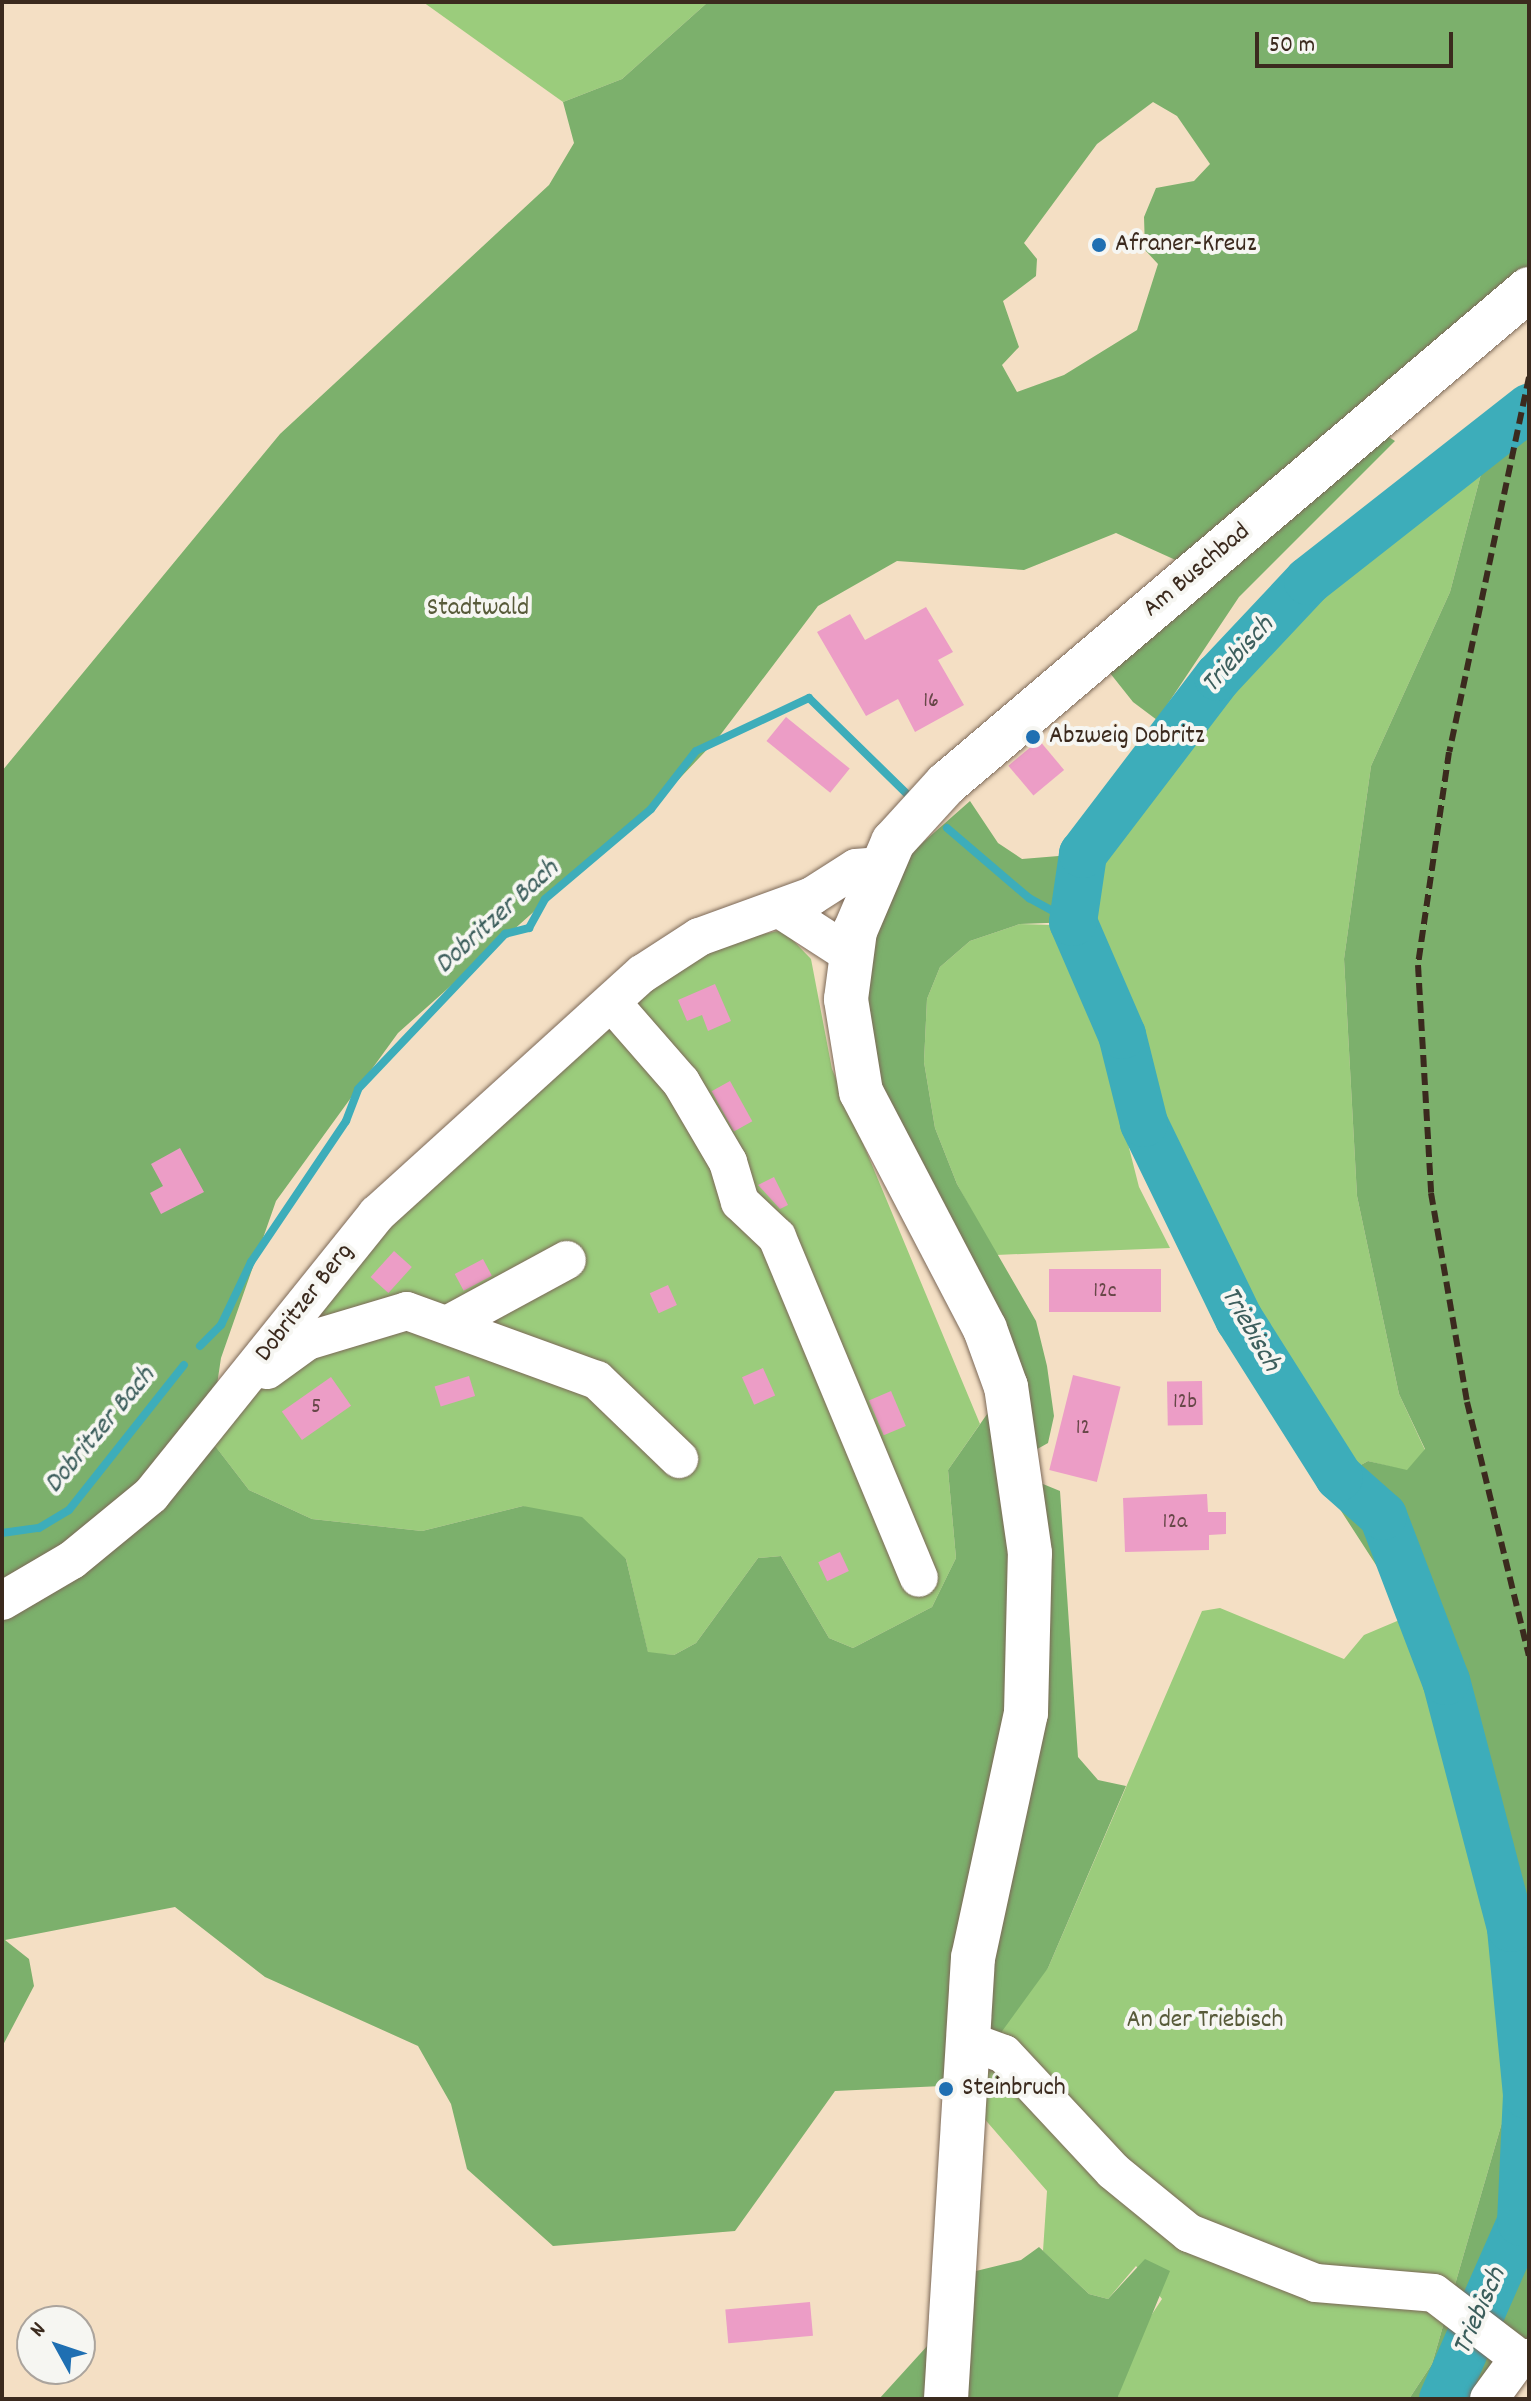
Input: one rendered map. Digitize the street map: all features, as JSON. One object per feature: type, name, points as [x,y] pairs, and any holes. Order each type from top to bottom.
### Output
[{"type":"main road","name":"Am Buschbad","points":[[878,866],[946,784],[1529,289]]},
{"type":"main road","points":[[878,866],[851,955],[848,1039],[861,1092],[985,1329],[1006,1387],[1030,1553],[1026,1713],[986,1876],[966,2040],[946,2399]]},
{"type":"street","name":"Dobritzer Berg","points":[[2,1601],[114,1528],[236,1393],[391,1198],[612,1003],[679,948],[780,909],[856,868],[878,866]]},
{"type":"street","points":[[780,909],[851,955]]},
{"type":"street","points":[[612,1003],[681,1082],[728,1162],[740,1202],[777,1237],[919,1578]]},
{"type":"street","points":[[449,1324],[567,1260]]},
{"type":"street","points":[[236,1393],[307,1341],[407,1311],[597,1380],[679,1459]]},
{"type":"street","points":[[966,2040],[1004,2054],[1113,2171],[1189,2233],[1316,2283],[1357,2291],[1420,2289],[1444,2299],[1517,2353],[1489,2399]]},
{"type":"green space","points":[[423,2],[708,2],[622,79],[563,102]]},
{"type":"green space","name":"Stadtwald","points":[[708,2],[1529,2],[1529,267],[1180,562],[1116,533],[1024,570],[897,561],[818,606],[718,738],[662,797],[398,1033],[276,1201],[221,1358],[209,1438],[249,1490],[312,1519],[422,1531],[523,1506],[582,1517],[626,1559],[648,1652],[674,1655],[696,1643],[758,1558],[781,1556],[829,1638],[853,1648],[932,1607],[956,1558],[948,1470],[1006,1387],[1021,1475],[1060,1491],[1078,1757],[1098,1780],[1126,1786],[1048,1968],[963,2085],[835,2091],[735,2231],[553,2246],[467,2169],[451,2104],[418,2046],[265,1977],[175,1907],[5,1940],[29,1959],[34,1986],[2,2047],[2,771],[280,434],[549,185],[574,143],[563,102],[622,79]],"holes":[[[1153,102],[1177,116],[1210,164],[1194,181],[1156,188],[1144,217],[1145,250],[1158,264],[1137,330],[1064,375],[1017,392],[1002,365],[1019,347],[1003,301],[1036,276],[1037,259],[1024,243],[1097,144]]]},
{"type":"green space","points":[[1529,408],[1529,2358],[1489,2399],[1409,2399],[1432,2364],[1505,2112],[1514,1962],[1446,1701],[1409,1616],[1334,1500],[1339,1477],[1368,1461],[1407,1470],[1425,1449],[1399,1394],[1357,1196],[1344,959],[1371,766],[1450,592],[1491,436]]},
{"type":"green space","points":[[1378,430],[1395,441],[1239,597],[1157,720],[1133,702],[1106,668]]},
{"type":"green space","points":[[1491,436],[1450,592],[1371,766],[1344,959],[1357,1196],[1399,1394],[1425,1450],[1407,1471],[1368,1461],[1339,1477],[1239,1319],[1144,1123],[1122,1035],[1081,949],[1075,886],[1083,854],[1107,816],[1218,677],[1308,581]]},
{"type":"green space","points":[[970,801],[998,843],[1022,859],[1083,854],[1073,922],[1020,924],[970,941],[940,967],[927,999],[924,1062],[935,1128],[957,1184],[1036,1321],[1047,1366],[1054,1416],[1048,1443],[1025,1456],[890,1130],[863,1043],[866,946],[894,868]]},
{"type":"green space","points":[[1020,924],[1052,925],[1075,974],[1101,1038],[1139,1187],[1170,1248],[996,1255],[957,1184],[935,1128],[924,1062],[927,999],[940,967],[970,941]]},
{"type":"green space","points":[[783,930],[811,959],[832,1069],[980,1424],[948,1470],[956,1558],[932,1607],[853,1648],[829,1638],[781,1556],[758,1558],[696,1643],[674,1655],[648,1653],[626,1559],[523,1506],[422,1531],[312,1519],[249,1490],[212,1442],[396,1213],[663,980],[725,942]]},
{"type":"green space","name":"An der Triebisch","points":[[1220,1608],[1344,1659],[1364,1635],[1409,1616],[1446,1701],[1514,1962],[1505,2112],[1432,2364],[1409,2399],[1117,2399],[1139,2334],[1162,2299],[1136,2266],[1108,2299],[1089,2294],[1043,2251],[1047,2191],[982,2116],[966,2040],[1048,1968],[1202,1611]]},
{"type":"green space","points":[[1039,2247],[1089,2294],[1108,2299],[1145,2259],[1170,2271],[1117,2399],[879,2399],[949,2322],[976,2271],[1021,2260]]},
{"type":"building","points":[[926,607],[953,652],[938,660],[964,705],[915,732],[898,699],[866,716],[817,632],[850,614],[865,640]]},
{"type":"building","points":[[786,717],[850,769],[830,793],[766,741]]},
{"type":"building","points":[[1039,740],[1064,770],[1033,796],[1008,766]]},
{"type":"building","points":[[715,984],[731,1021],[708,1031],[702,1015],[687,1021],[678,1000]]},
{"type":"building","points":[[730,1081],[752,1121],[734,1131],[712,1091]]},
{"type":"building","points":[[180,1148],[204,1192],[161,1214],[150,1193],[163,1186],[151,1164]]},
{"type":"building","points":[[774,1177],[788,1205],[780,1209],[758,1185]]},
{"type":"building","points":[[394,1251],[412,1267],[388,1293],[371,1277]]},
{"type":"building","points":[[483,1259],[492,1276],[464,1291],[455,1274]]},
{"type":"building","points":[[1049,1269],[1161,1269],[1161,1312],[1049,1312]]},
{"type":"building","points":[[668,1285],[677,1305],[659,1313],[650,1293]]},
{"type":"building","points":[[763,1368],[775,1395],[754,1405],[742,1377]]},
{"type":"building","points":[[1073,1375],[1121,1387],[1097,1482],[1049,1470]]},
{"type":"building","points":[[469,1376],[475,1396],[441,1407],[435,1387]]},
{"type":"building","points":[[331,1377],[351,1406],[302,1440],[282,1411]]},
{"type":"building","points":[[1202,1381],[1203,1425],[1168,1426],[1167,1382]]},
{"type":"building","points":[[891,1391],[906,1426],[884,1435],[869,1400]]},
{"type":"building","points":[[1207,1494],[1208,1512],[1226,1512],[1226,1534],[1209,1535],[1209,1550],[1125,1552],[1123,1498]]},
{"type":"building","points":[[840,1552],[849,1571],[827,1581],[818,1562]]},
{"type":"building","points":[[810,2302],[813,2336],[728,2343],[725,2309]]},
{"type":"waterway","name":"Triebisch","points":[[1443,2399],[1521,2222],[1527,2095],[1511,1928],[1446,1681],[1383,1516],[1339,1477],[1239,1319],[1144,1123],[1122,1035],[1073,922],[1083,854],[1218,677],[1308,581],[1529,408]]},
{"type":"waterway","name":"Dobritzer Bach","points":[[200,1346],[221,1325],[251,1262],[346,1121],[358,1089],[505,934],[529,928],[545,899],[651,809],[696,751],[809,698],[907,794]]},
{"type":"waterway","name":"Dobritzer Bach","points":[[947,828],[1029,898],[1073,922]]},
{"type":"waterway","name":"Dobritzer Bach","points":[[2,1533],[39,1528],[69,1510],[184,1365]]},
{"type":"railway","points":[[1529,377],[1449,752],[1418,965],[1431,1193],[1467,1402],[1529,1656]]},
{"type":"place","name":"Afraner-Kreuz","points":[[1099,245]]},
{"type":"place","name":"Abzweig Dobritz","points":[[1033,737]]},
{"type":"place","name":"Steinbruch","points":[[946,2089]]}]
